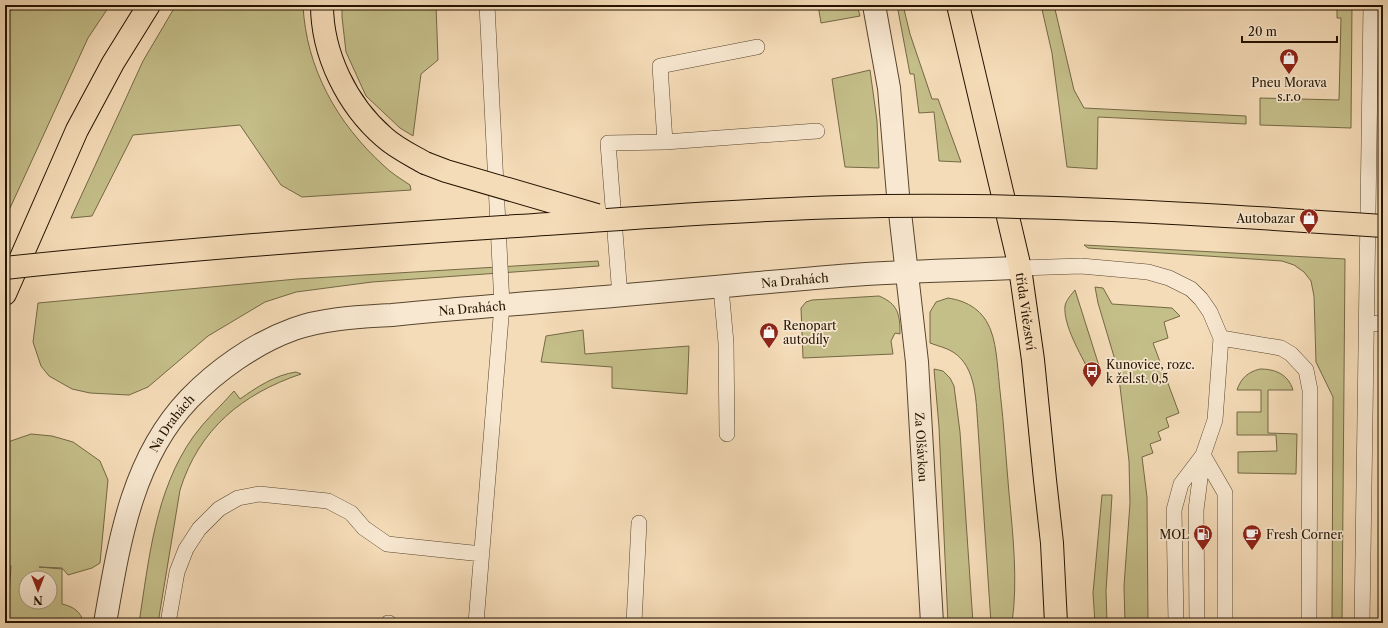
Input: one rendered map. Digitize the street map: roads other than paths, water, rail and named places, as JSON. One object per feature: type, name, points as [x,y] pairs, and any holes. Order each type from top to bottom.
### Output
[{"type":"main road","points":[[5,294],[77,130],[113,63],[150,5]]},
{"type":"main road","points":[[322,5],[327,40],[334,66],[353,102],[384,138],[425,163],[446,171],[612,219]]},
{"type":"main road","name":"třída Vítězství","points":[[958,5],[1020,268],[1032,360],[1052,542],[1056,623]]},
{"type":"main road","points":[[5,268],[98,258],[438,231],[612,219],[843,207],[1015,208],[1376,221]]},
{"type":"street","name":"Za Olšávkou","points":[[874,5],[889,88],[898,194],[908,272],[918,378],[932,623]]},
{"type":"street","name":"Na Drahách","points":[[105,623],[120,540],[139,478],[154,447],[172,420],[188,400],[216,375],[256,347],[294,329],[346,318],[721,288],[865,274],[1020,268]]},
{"type":"lane","points":[[476,623],[502,305],[487,5]]},
{"type":"lane","points":[[1362,623],[1368,323],[1376,221],[1376,129],[1371,5]]},
{"type":"lane","points":[[665,142],[660,66],[757,47]]},
{"type":"lane","points":[[620,296],[608,143],[665,142],[817,131]]},
{"type":"lane","points":[[1344,216],[1376,221]]},
{"type":"lane","points":[[1020,268],[1081,266],[1128,270],[1169,278],[1191,289],[1202,299],[1210,312],[1221,338],[1215,420],[1203,455],[1196,510],[1197,623]]},
{"type":"lane","points":[[721,288],[726,343],[727,434]]},
{"type":"lane","points":[[1368,323],[1383,324]]},
{"type":"lane","points":[[1221,338],[1281,348],[1292,354],[1306,370],[1310,390],[1309,623]]},
{"type":"lane","points":[[1176,623],[1174,510],[1181,484],[1203,455]]},
{"type":"lane","points":[[1203,455],[1225,493],[1226,623]]},
{"type":"lane","points":[[168,623],[177,572],[186,549],[199,529],[219,509],[238,498],[259,494],[328,501],[351,513],[364,528],[387,544],[482,554]]},
{"type":"lane","points":[[634,623],[639,524]]},
{"type":"place","name":"Pneu Morava s.r.o","points":[[1289,75]]},
{"type":"place","name":"Autobazar","points":[[1309,235]]},
{"type":"place","name":"Renopart autodíly","points":[[769,349]]},
{"type":"place","name":"Kunovice, rozc. k žel.st. 0,5","points":[[1092,388]]},
{"type":"place","name":"MOL","points":[[1203,551]]},
{"type":"place","name":"Fresh Corner","points":[[1252,551]]}]
